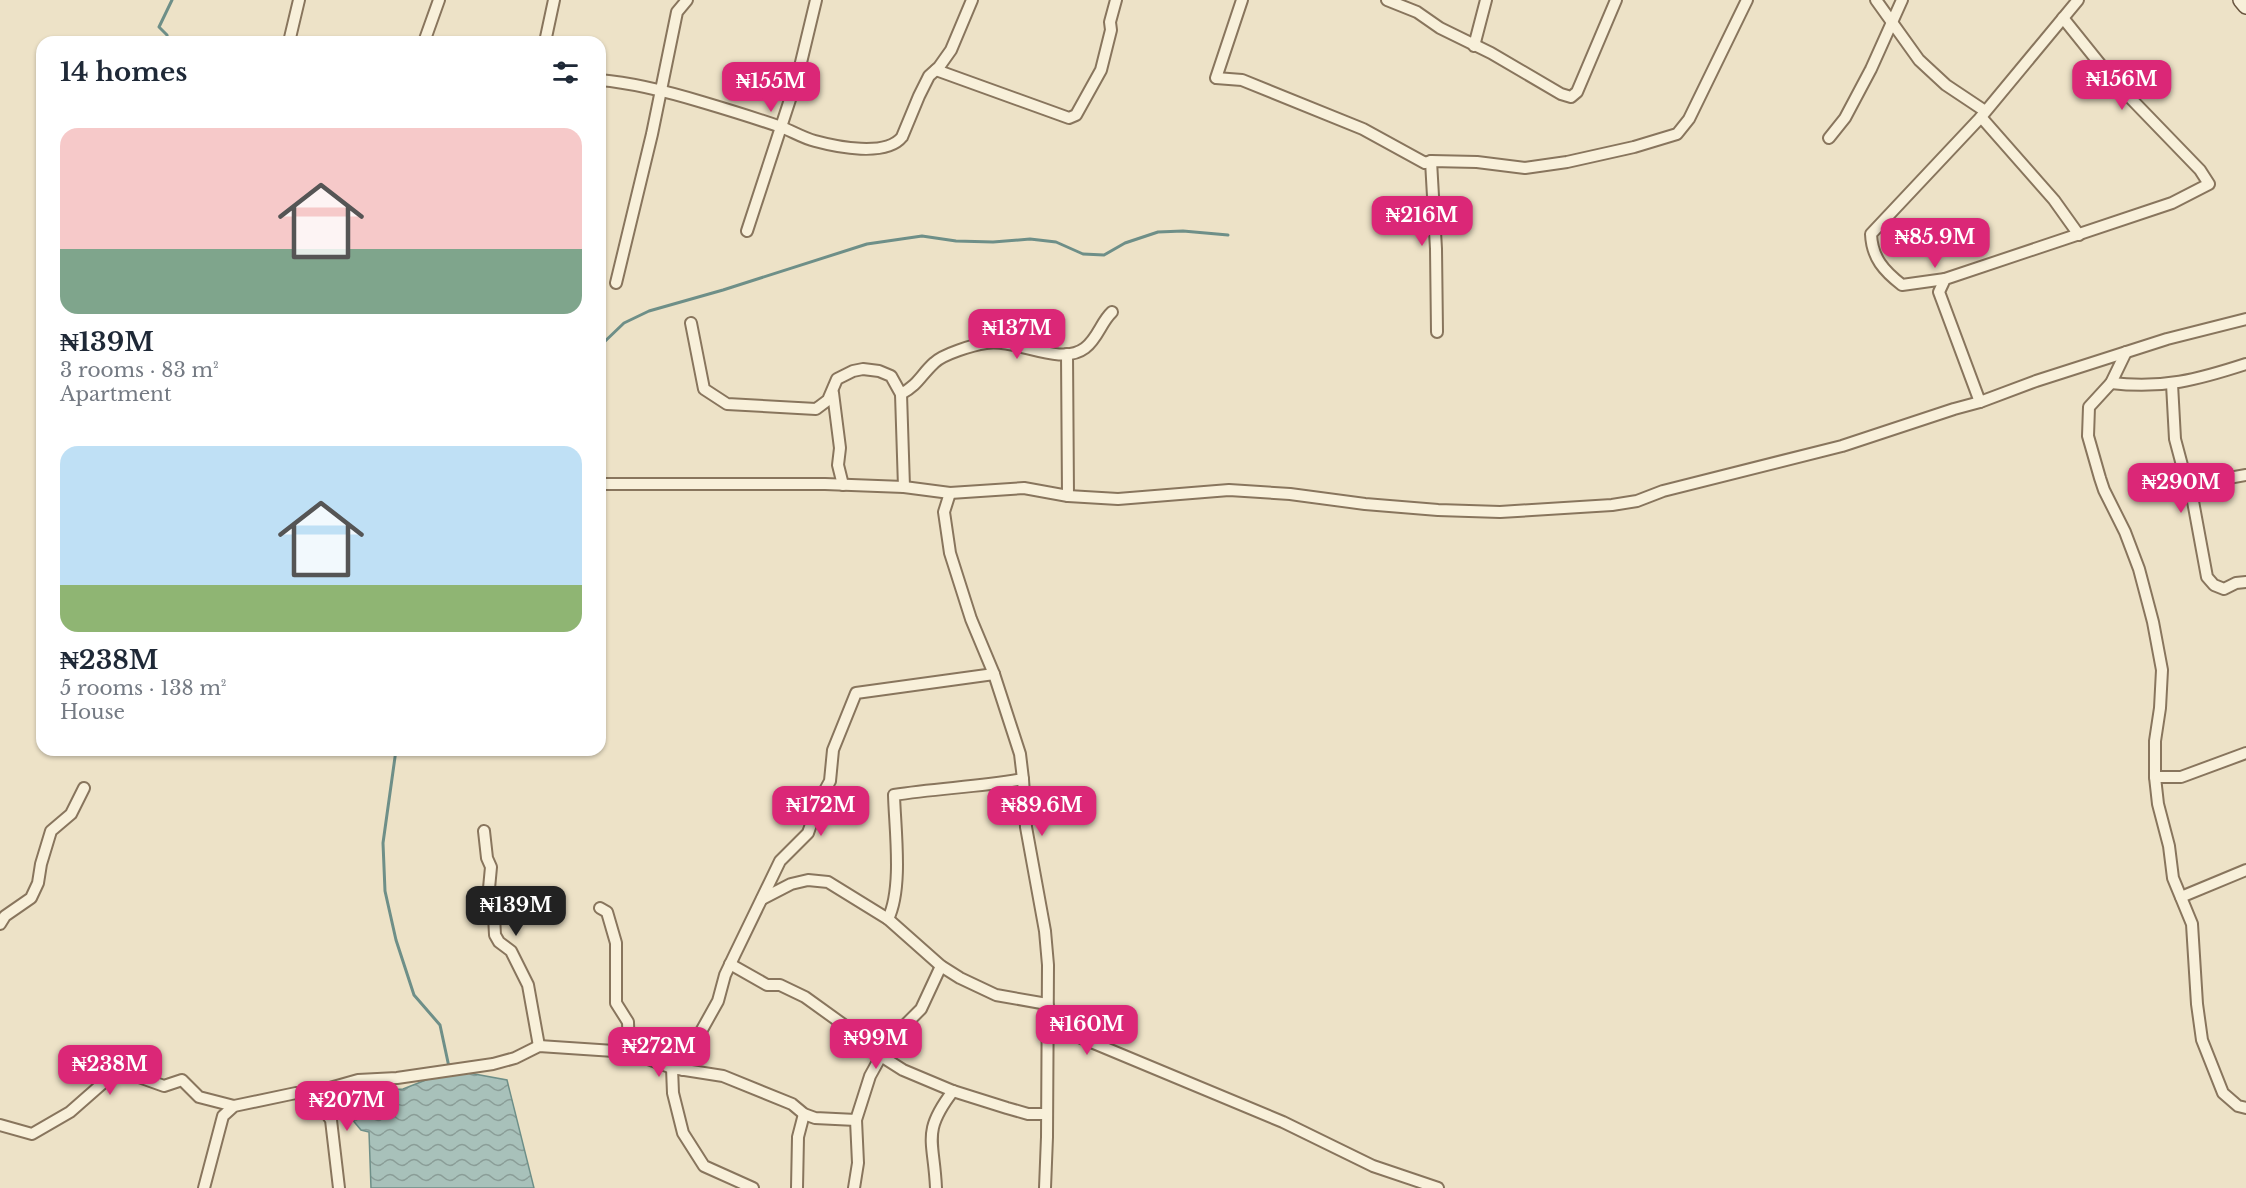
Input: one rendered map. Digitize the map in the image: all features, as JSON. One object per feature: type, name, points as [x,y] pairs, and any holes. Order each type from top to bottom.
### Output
[{"type":"street","points":[[290,36],[299,0]]},
{"type":"street","points":[[426,36],[439,0]]},
{"type":"street","points":[[546,36],[554,0]]},
{"type":"street","points":[[616,284],[662,91],[678,12],[687,0]]},
{"type":"street","points":[[747,231],[804,56],[816,0]]},
{"type":"street","points":[[606,81],[638,84],[781,127],[814,141],[869,149],[889,147],[902,138],[928,76],[936,70],[951,50],[972,0]]},
{"type":"street","points":[[936,70],[1069,118],[1076,115],[1101,70],[1116,0]]},
{"type":"street","points":[[1242,0],[1216,78],[1242,80],[1374,133],[1425,163],[1431,161],[1477,162],[1525,168],[1578,160],[1635,147],[1677,134],[1689,119],[1747,0]]},
{"type":"street","points":[[1387,0],[1404,5],[1440,28],[1561,94],[1574,96],[1616,0]]},
{"type":"street","points":[[1474,46],[1486,0]]},
{"type":"street","points":[[1876,0],[1919,60],[1983,114],[2054,200],[2079,235]]},
{"type":"street","points":[[1829,138],[1845,118],[1871,69],[1902,0]]},
{"type":"street","points":[[2063,18],[2112,79],[2200,170],[2209,184],[2172,203],[2079,235],[2051,242],[1945,279],[1902,285],[1885,272],[1872,247],[1871,234],[1983,114],[2063,18],[2078,0]]},
{"type":"street","points":[[2241,0],[2246,6]]},
{"type":"street","points":[[1431,161],[1436,249],[1437,332]]},
{"type":"street","points":[[1945,279],[1939,292],[1980,402]]},
{"type":"street","points":[[901,394],[915,386],[934,363],[945,356],[986,343],[1012,344],[1049,354],[1081,351],[1100,331],[1106,317],[1112,312]]},
{"type":"street","points":[[606,484],[843,485],[904,487],[950,493],[1024,488],[1068,496],[1118,500],[1229,490],[1438,510],[1500,512],[1612,505],[1637,501],[1663,491],[1842,446],[2126,352],[2246,319]]},
{"type":"street","points":[[691,323],[704,389],[727,404],[816,410],[833,393],[837,378],[863,369],[879,371],[891,376],[901,394],[904,487]]},
{"type":"street","points":[[2126,352],[2111,382],[2088,407],[2088,436],[2104,490],[2125,532],[2139,568],[2153,622],[2162,670],[2155,741],[2155,777],[2173,878],[2192,924],[2197,1004],[2202,1040],[2223,1093],[2238,1106],[2246,1108]]},
{"type":"street","points":[[1067,354],[1068,496]]},
{"type":"street","points":[[2111,382],[2140,386],[2172,384],[2209,376],[2246,364]]},
{"type":"street","points":[[2172,384],[2175,439],[2190,486],[2207,577],[2214,585],[2224,589],[2236,583],[2246,582]]},
{"type":"street","points":[[833,393],[840,448],[838,465],[843,485]]},
{"type":"street","points":[[2190,486],[2246,475]]},
{"type":"street","points":[[950,493],[945,512],[950,553],[971,619],[994,674],[1020,754],[1026,827],[1046,942],[1048,965],[1045,1188]]},
{"type":"street","points":[[753,1188],[705,1166],[683,1133],[673,1093],[678,1069],[718,1001],[730,964],[780,861],[808,833],[819,801],[830,781],[833,750],[856,693],[994,674]]},
{"type":"street","points":[[2155,777],[2181,777],[2246,753]]},
{"type":"street","points":[[888,919],[894,908],[896,873],[894,795],[1023,779]]},
{"type":"street","points":[[0,924],[5,916],[31,898],[38,883],[51,831],[71,814],[84,788]]},
{"type":"street","points":[[484,831],[487,858],[491,867],[488,898],[494,916],[495,934],[499,942],[512,951],[528,985],[539,1046]]},
{"type":"street","points":[[2181,897],[2246,870]]},
{"type":"street","points":[[762,899],[791,884],[808,880],[828,882],[888,919],[941,966],[960,978],[996,995],[1047,1004]]},
{"type":"street","points":[[600,908],[607,912],[616,944],[616,1002],[627,1022],[629,1052]]},
{"type":"street","points":[[730,964],[767,985],[780,985],[805,997],[855,1033],[881,1056],[903,1070],[953,1091],[1028,1114],[1047,1114]]},
{"type":"street","points":[[854,1188],[858,1163],[856,1120],[870,1076],[881,1056],[896,1045],[907,1023],[921,1009],[941,966]]},
{"type":"street","points":[[1047,1004],[1055,1022],[1079,1037],[1283,1122],[1373,1166],[1438,1188]]},
{"type":"street","points":[[0,1125],[32,1134],[70,1112],[103,1083],[125,1072],[164,1086],[182,1080],[199,1097],[234,1106],[296,1093],[312,1093],[358,1080],[397,1078],[515,1058],[539,1046],[629,1052],[678,1069],[723,1076],[792,1104],[804,1114],[814,1118],[856,1120]]},
{"type":"street","points":[[936,1188],[930,1142],[932,1125],[939,1109],[953,1091]]},
{"type":"street","points":[[312,1093],[331,1120],[339,1188]]},
{"type":"street","points":[[204,1188],[223,1116],[234,1106]]},
{"type":"street","points":[[797,1188],[798,1137],[804,1114]]},
{"type":"water","points":[[469,1073],[507,1080],[534,1188],[371,1188],[369,1132],[361,1130],[346,1112],[355,1091],[403,1089],[431,1078]]},
{"type":"waterway","points":[[167,36],[159,27],[172,0]]},
{"type":"waterway","points":[[606,340],[624,323],[649,311],[867,244],[922,236],[956,241],[993,242],[1030,239],[1056,242],[1083,254],[1104,255],[1125,243],[1158,232],[1183,231],[1228,235]]},
{"type":"waterway","points":[[395,756],[383,843],[385,891],[396,940],[414,995],[440,1025],[449,1067]]}]
